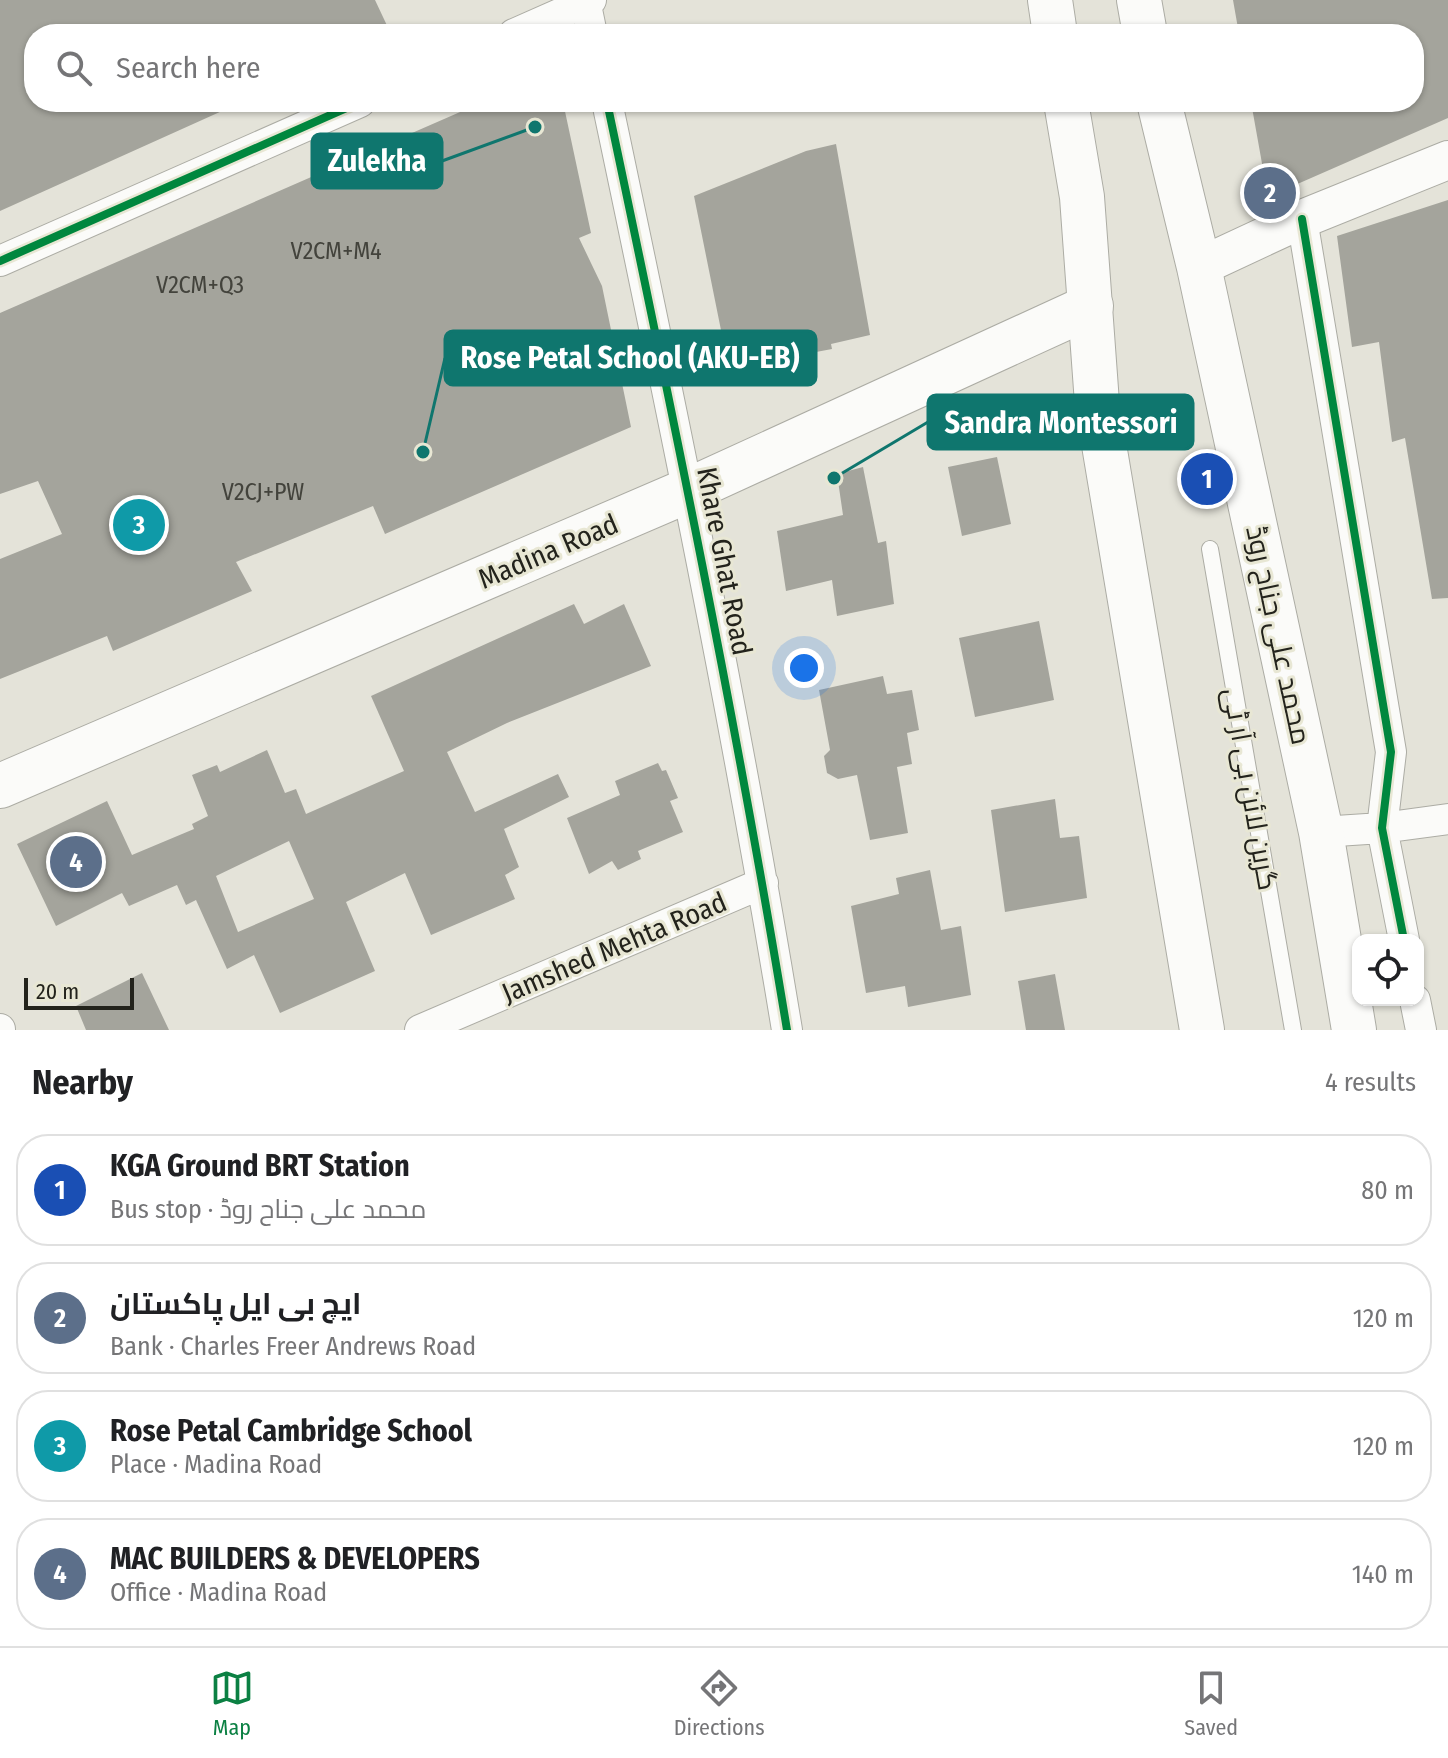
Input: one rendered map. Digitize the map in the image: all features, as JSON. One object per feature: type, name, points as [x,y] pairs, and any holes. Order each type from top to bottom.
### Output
[{"type":"main road","points":[[1050,0],[1054,24]]},
{"type":"main road","points":[[1139,0],[1143,24]]},
{"type":"main road","points":[[1068,112],[1082,197],[1097,403],[1202,1030]]},
{"type":"main road","name":"محمد علی جناح روڈ","points":[[1161,112],[1199,267],[1321,832],[1354,1030]]},
{"type":"main road","name":"Madina Road","points":[[0,786],[689,490],[1091,306]]},
{"type":"street","points":[[536,24],[587,1],[590,24]]},
{"type":"street","points":[[0,261],[337,112]]},
{"type":"street","name":"Khare Ghat Road","points":[[609,112],[689,490],[763,883],[787,1030]]},
{"type":"street","points":[[1199,267],[1302,219],[1448,160]]},
{"type":"street","points":[[1302,219],[1391,752],[1382,828],[1403,934]]},
{"type":"street","points":[[1321,832],[1448,819]]},
{"type":"street","name":"Jamshed Mehta Road","points":[[420,1030],[763,883]]},
{"type":"street","points":[[1416,1006],[1421,1030]]},
{"type":"lane","name":"گرین لائن بی آر ٹی","points":[[1210,549],[1293,1030]]},
{"type":"building","points":[[0,0],[375,0],[386,24],[24,24],[24,112],[220,112],[0,211]]},
{"type":"building","points":[[1233,0],[1448,0],[1448,118],[1268,197],[1253,112],[1424,112],[1424,24],[1237,24]]},
{"type":"building","points":[[460,112],[565,112],[591,233],[579,238],[602,286],[631,427],[385,534],[373,506],[236,562],[252,591],[113,651],[107,636],[0,679],[0,559],[62,534],[38,481],[0,494],[0,313]]},
{"type":"building","points":[[836,144],[870,335],[831,344],[832,349],[800,355],[802,369],[729,383],[729,374],[724,372],[720,352],[724,345],[694,196],[806,151]]},
{"type":"building","points":[[1448,200],[1448,598],[1432,599],[1405,438],[1392,442],[1379,342],[1352,347],[1337,236]]},
{"type":"building","points":[[997,457],[1011,524],[962,536],[948,467]]},
{"type":"building","points":[[863,467],[878,543],[886,541],[894,604],[837,616],[832,580],[786,591],[777,531],[843,515],[837,474]]},
{"type":"building","points":[[574,604],[584,624],[624,604],[651,666],[507,723],[447,752],[475,812],[558,774],[569,797],[504,829],[519,867],[505,875],[515,899],[431,935],[405,873],[346,902],[375,971],[280,1013],[254,955],[227,969],[196,900],[186,905],[177,885],[129,906],[122,893],[56,926],[17,844],[107,801],[132,855],[194,829],[192,824],[208,816],[192,775],[217,765],[220,772],[267,750],[285,793],[296,789],[306,814],[404,771],[371,696]],"holes":[[[289,841],[314,899],[238,932],[216,876]]]},
{"type":"building","points":[[1039,621],[1054,700],[975,717],[959,638]]},
{"type":"building","points":[[883,676],[887,694],[912,690],[919,730],[907,733],[912,764],[897,767],[908,833],[870,840],[857,775],[838,779],[827,773],[824,756],[830,750],[819,690]]},
{"type":"building","points":[[658,763],[662,771],[666,770],[678,798],[670,801],[683,832],[638,851],[641,859],[618,870],[612,861],[589,874],[567,818],[620,795],[615,781]]},
{"type":"building","points":[[1055,799],[1060,838],[1079,836],[1087,898],[1005,912],[991,810]]},
{"type":"building","points":[[930,870],[941,930],[961,926],[971,995],[908,1007],[905,986],[866,993],[851,906],[899,894],[896,878]]},
{"type":"building","points":[[142,973],[169,1030],[86,1030],[76,1006]]},
{"type":"building","points":[[1055,974],[1065,1030],[1026,1030],[1018,981]]},
{"type":"cycle path","points":[[0,261],[337,112]]},
{"type":"cycle path","points":[[609,112],[725,681],[787,1030]]},
{"type":"cycle path","points":[[1302,219],[1391,752],[1382,828],[1403,934]]},
{"type":"place","name":"Zulekha","points":[[535,127]]},
{"type":"place","name":"ایچ بی ایل پاکستان","points":[[1270,193]]},
{"type":"place","name":"Rose Petal School (AKU-EB)","points":[[423,452]]},
{"type":"place","name":"Sandra Montessori","points":[[834,478]]},
{"type":"place","name":"KGA Ground BRT Station","points":[[1207,479]]},
{"type":"place","name":"Rose Petal Cambridge School","points":[[139,525]]},
{"type":"place","name":"MAC BUILDERS & DEVELOPERS","points":[[76,862]]}]
